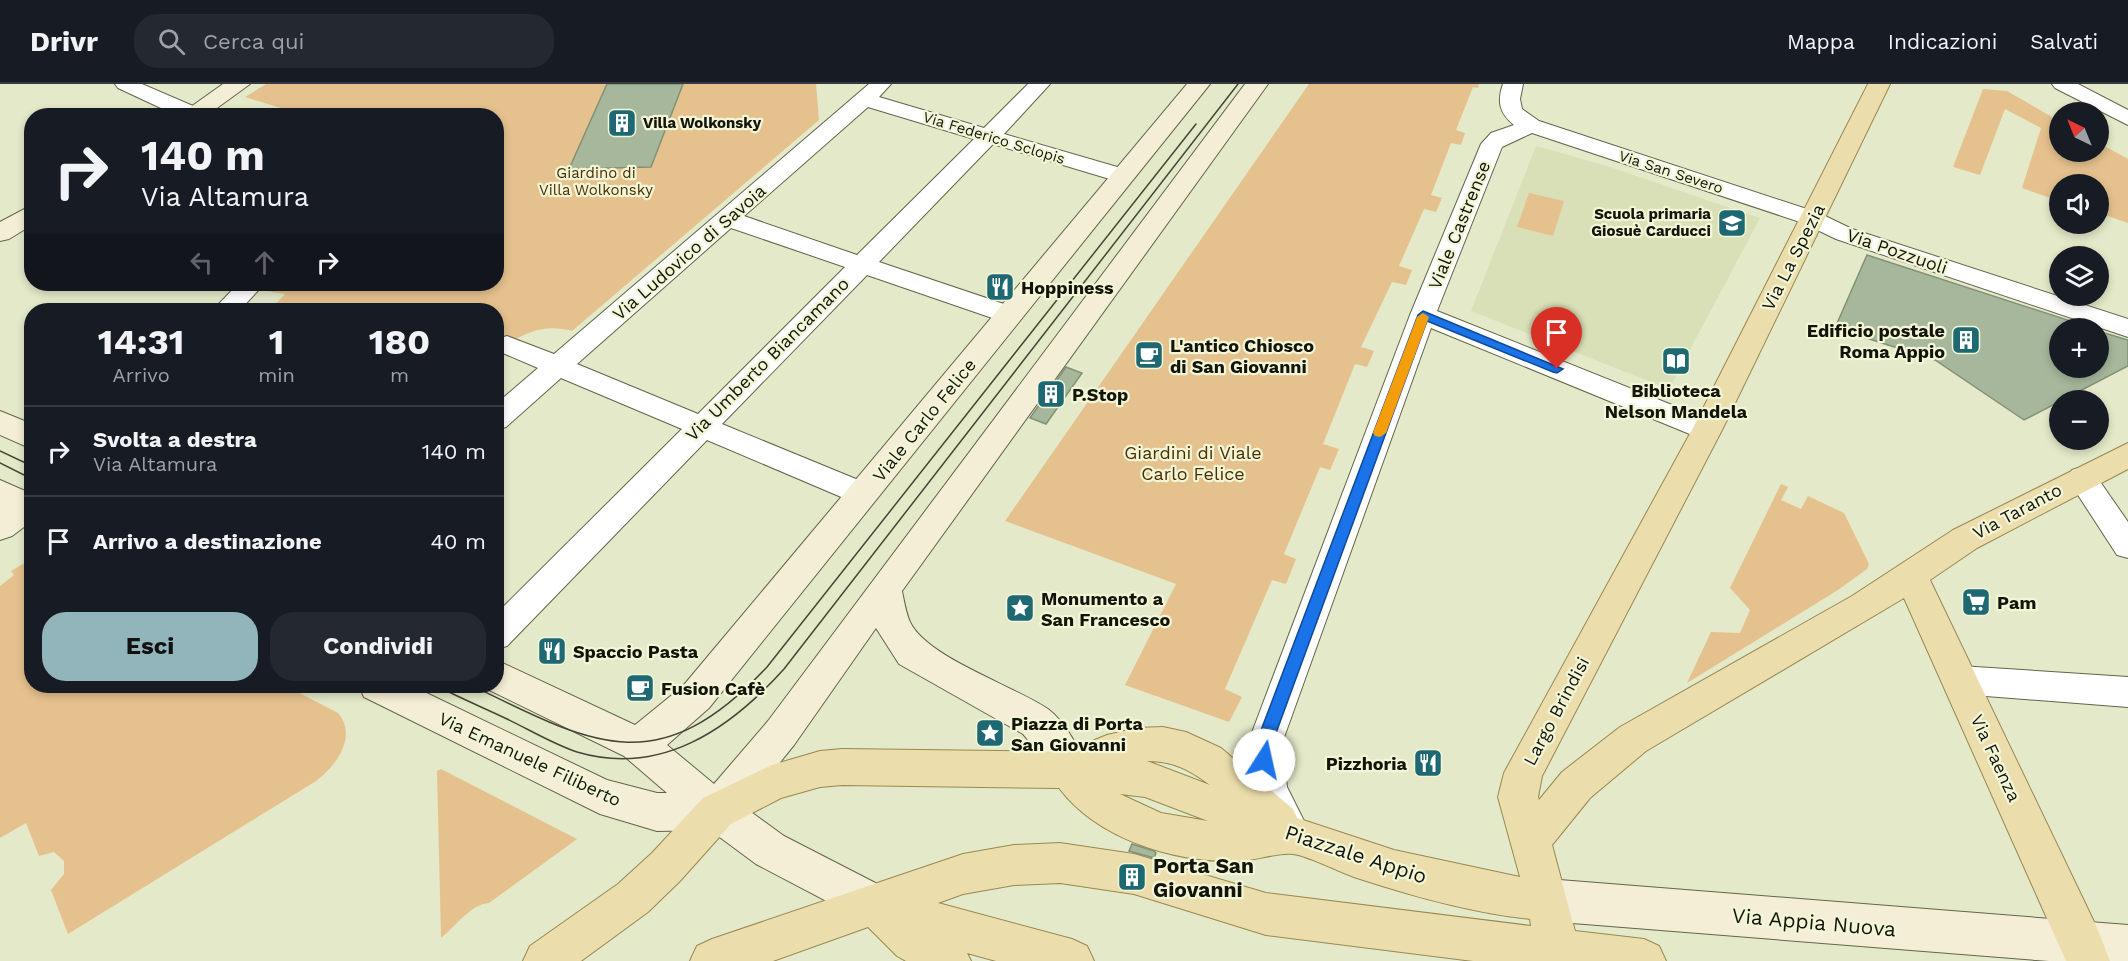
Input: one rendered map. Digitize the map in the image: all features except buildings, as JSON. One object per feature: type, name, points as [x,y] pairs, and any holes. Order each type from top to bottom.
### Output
[{"type":"main road","points":[[201,108],[239,84]]},
{"type":"main road","name":"Viale Carlo Felice","points":[[637,744],[663,727],[696,697],[1199,84]]},
{"type":"main road","points":[[545,961],[633,898],[666,867],[717,811],[781,733],[884,589],[1257,84]]},
{"type":"main road","name":"Via La Spezia","points":[[1707,430],[1879,84]]},
{"type":"main road","points":[[0,233],[24,218]]},
{"type":"main road","points":[[0,422],[24,434]]},
{"type":"main road","name":"Largo Brindisi","points":[[1531,840],[1518,797],[1523,773],[1707,430]]},
{"type":"main road","name":"Via Taranto","points":[[1910,574],[1965,539],[2128,454]]},
{"type":"main road","points":[[0,527],[19,502]]},
{"type":"main road","points":[[1555,958],[1547,900],[1531,840],[1576,785],[1633,739],[1859,609],[1910,574]]},
{"type":"main road","name":"Via Faenza","points":[[1910,574],[2085,952]]},
{"type":"main road","points":[[884,589],[894,628],[912,652],[1036,722],[1053,742],[1082,787],[1114,811],[1175,835],[1228,842],[1294,835]]},
{"type":"main road","points":[[504,680],[637,744],[717,811],[770,850],[876,906],[1072,961]]},
{"type":"main road","name":"Via Emanuele Filiberto","points":[[391,693],[600,796],[657,812],[717,811]]},
{"type":"main road","points":[[717,811],[772,783],[831,768],[869,766],[1069,770],[1107,751],[1130,746],[1160,744],[1186,749],[1207,757],[1294,835]]},
{"type":"main road","name":"Piazzale Appio","points":[[1069,770],[1120,774],[1171,787],[1337,852],[1418,876],[1507,896],[1547,900]]},
{"type":"main road","points":[[712,961],[980,870],[1014,865],[1075,864],[1134,874],[1266,914],[1555,958],[1644,961]]},
{"type":"main road","name":"Via Appia Nuova","points":[[1547,900],[2085,952],[2128,946]]},
{"type":"main road","points":[[876,906],[912,941],[949,961]]},
{"type":"street","points":[[125,84],[175,108]]},
{"type":"street","name":"Via Umberto Biancamano","points":[[504,628],[1040,84]]},
{"type":"street","points":[[1513,84],[1508,98],[1509,106],[1518,118],[1531,126]]},
{"type":"street","points":[[2062,84],[2128,119]]},
{"type":"street","name":"Via Federico Sclopis","points":[[874,88],[989,135],[1124,176]]},
{"type":"street","name":"Via Ludovico di Savoia","points":[[504,413],[728,219],[874,88]]},
{"type":"street","name":"Via San Severo","points":[[1531,126],[1811,218]]},
{"type":"street","name":"Viale Castrense","points":[[1294,835],[1283,819],[1271,793],[1264,760],[1264,743],[1423,315],[1492,144],[1499,138],[1531,126]]},
{"type":"street","name":"Via Pozzuoli","points":[[1811,218],[1848,224],[2049,291]]},
{"type":"street","name":"Via Pozzuoli","points":[[1811,218],[1844,234],[2128,328]]},
{"type":"street","points":[[728,219],[1010,315]]},
{"type":"street","points":[[232,303],[245,291]]},
{"type":"street","name":"Via Pozzuoli","points":[[2091,306],[2128,319]]},
{"type":"street","points":[[1423,315],[1707,430]]},
{"type":"street","points":[[507,345],[700,428],[864,494]]},
{"type":"street","points":[[2082,478],[2128,546]]},
{"type":"street","points":[[1960,680],[2128,692]]},
{"type":"shaded area","points":[[1536,146],[1607,166],[1760,218],[1669,389],[1471,311]]},
{"type":"green space","name":"Giardino di Villa Wolkonsky","points":[[266,84],[816,84],[819,120],[572,331],[541,329],[522,336],[504,349],[504,303],[277,303],[285,294],[266,291],[504,291],[504,108],[280,108],[245,97]]},
{"type":"green space","name":"Giardini di Viale Carlo Felice","points":[[1309,84],[1479,84],[1478,88],[1473,87],[1456,130],[1465,133],[1461,145],[1451,143],[1431,195],[1442,198],[1436,212],[1424,209],[1399,266],[1412,270],[1406,285],[1392,282],[1361,347],[1374,351],[1367,367],[1355,364],[1323,444],[1339,449],[1330,470],[1320,467],[1284,554],[1296,559],[1286,584],[1272,580],[1225,689],[1242,697],[1229,722],[1125,685],[1176,584],[1005,521]]},
{"type":"green space","points":[[1983,89],[2007,91],[2049,115],[2049,162],[2109,162],[2109,149],[2128,159],[2128,223],[2109,216],[2109,174],[2049,174],[2049,197],[2022,188],[2041,128],[2005,109],[1980,175],[1953,167]]},
{"type":"green space","points":[[1529,193],[1564,201],[1553,236],[1517,227]]},
{"type":"green space","points":[[1781,484],[1788,487],[1781,500],[1801,509],[1808,496],[1844,513],[1869,564],[1867,569],[1838,590],[1687,683],[1711,632],[1740,633],[1750,610],[1730,588]]},
{"type":"green space","points":[[24,563],[24,693],[299,693],[338,713],[344,722],[345,741],[337,759],[316,781],[68,934],[51,890],[64,874],[64,861],[54,852],[39,856],[26,823],[0,838],[0,586],[14,575],[11,571]]},
{"type":"green space","points":[[441,769],[577,839],[489,903],[476,907],[441,938],[437,771]]},
{"type":"tram line","points":[[452,693],[559,745],[577,752],[608,758],[637,758],[665,753],[692,742],[741,711],[784,669],[1238,84]]},
{"type":"tram line","points":[[488,693],[556,725],[592,737],[626,742],[659,739],[693,727],[729,703],[767,667],[1196,124]]},
{"type":"tram line","points":[[0,451],[24,462]]},
{"type":"tram line","points":[[0,463],[24,475]]},
{"type":"slow traffic","points":[[1380,433],[1423,317]]},
{"type":"place","name":"Villa Wolkonsky","points":[[622,123]]},
{"type":"place","name":"Scuola primaria Giosuè Carducci","points":[[1732,223]]},
{"type":"place","name":"Hoppiness","points":[[1000,287]]},
{"type":"place","name":"Edificio postale Roma Appio","points":[[1966,340]]},
{"type":"place","name":"L'antico Chiosco di San Giovanni","points":[[1149,355]]},
{"type":"place","name":"Biblioteca Nelson Mandela","points":[[1676,361]]},
{"type":"place","name":"P.Stop","points":[[1051,394]]},
{"type":"place","name":"Pam","points":[[1976,602]]},
{"type":"place","name":"Monumento a San Francesco","points":[[1020,608]]},
{"type":"place","name":"Spaccio Pasta","points":[[552,651]]},
{"type":"place","name":"Fusion Cafè","points":[[640,688]]},
{"type":"place","name":"Piazza di Porta San Giovanni","points":[[990,733]]},
{"type":"place","name":"Pizzhoria","points":[[1428,763]]},
{"type":"place","name":"Porta San Giovanni","points":[[1132,877]]},
{"type":"route","points":[[1264,760],[1264,743],[1423,315],[1557,369]]}]
